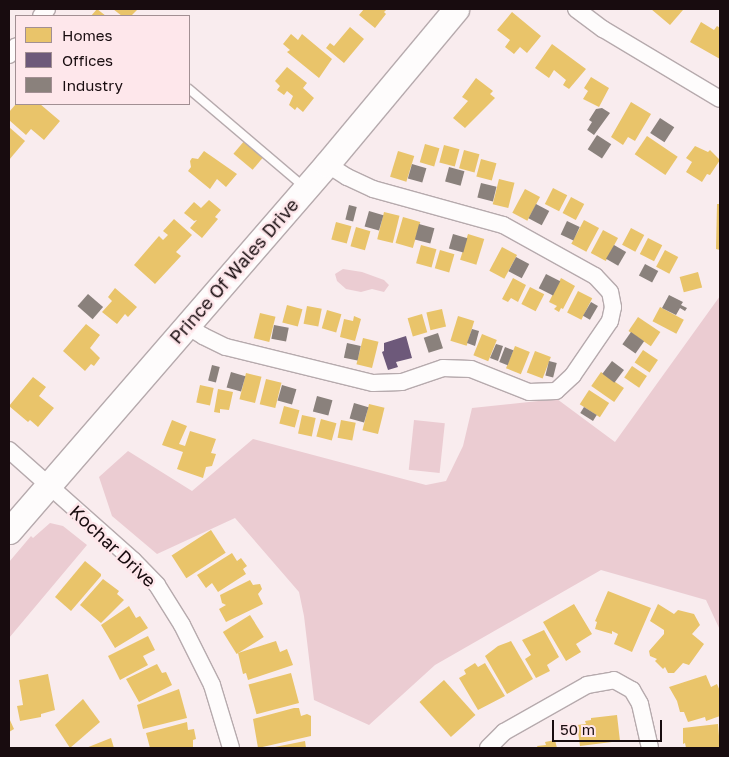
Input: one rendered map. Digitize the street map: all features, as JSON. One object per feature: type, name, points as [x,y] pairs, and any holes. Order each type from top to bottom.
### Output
[{"type":"main road","name":"Prince Of Wales Drive","points":[[9,531],[328,164],[456,9]]},
{"type":"street","points":[[576,9],[603,29],[720,99]]},
{"type":"street","points":[[187,326],[226,347],[373,383],[402,382],[443,368],[471,369],[529,392],[556,391],[573,375],[610,321],[613,307],[610,292],[595,276],[503,225],[373,189],[347,177],[328,164]]},
{"type":"street","name":"Kochar Drive","points":[[9,450],[133,560],[157,585],[182,625],[212,685],[231,748]]},
{"type":"street","points":[[488,748],[504,732],[588,685],[614,680],[632,690],[640,704],[650,748]]},
{"type":"lane","points":[[190,90],[306,188]]},
{"type":"shaded area","points":[[343,269],[362,272],[384,280],[389,285],[384,292],[372,289],[361,292],[346,289],[337,281],[335,274]]},
{"type":"shaded area","points":[[720,296],[720,630],[706,600],[601,570],[435,665],[369,725],[314,700],[304,616],[299,592],[235,518],[157,554],[112,516],[99,477],[128,451],[192,491],[253,439],[426,485],[446,481],[463,446],[472,408],[557,399],[615,442]]},
{"type":"shaded area","points":[[414,420],[445,423],[440,473],[409,470]]},
{"type":"shaded area","points":[[50,523],[63,526],[87,545],[9,638],[9,562],[31,536],[33,538]]},
{"type":"building: Homes","points":[[97,9],[105,15],[92,15]]},
{"type":"building: Homes","points":[[113,9],[138,9],[132,15],[121,15]]},
{"type":"building: Homes","points":[[364,9],[387,9],[384,12],[386,14],[375,28],[359,15]]},
{"type":"building: Homes","points":[[651,9],[682,9],[683,10],[670,25]]},
{"type":"building: Homes","points":[[512,12],[541,36],[527,53],[520,47],[514,54],[505,47],[510,40],[497,30]]},
{"type":"building: Homes","points":[[701,22],[714,30],[717,26],[720,28],[720,59],[690,42]]},
{"type":"building: Homes","points":[[350,27],[364,39],[344,63],[326,48],[330,43],[334,46]]},
{"type":"building: Homes","points":[[291,34],[298,40],[302,34],[332,59],[319,78],[287,52],[290,50],[283,44]]},
{"type":"building: Homes","points":[[552,44],[586,69],[569,89],[563,85],[566,80],[554,70],[549,78],[535,68]]},
{"type":"building: Homes","points":[[287,67],[307,83],[303,88],[314,98],[303,112],[297,107],[295,110],[289,105],[293,96],[287,91],[284,95],[277,90],[280,86],[275,81]]},
{"type":"building: Homes","points":[[591,77],[609,88],[599,107],[583,99],[588,91],[584,88]]},
{"type":"building: Homes","points":[[476,78],[493,91],[490,94],[495,98],[465,128],[453,118],[468,101],[462,97]]},
{"type":"building: Homes","points":[[631,102],[651,114],[635,141],[628,137],[623,145],[611,137]]},
{"type":"building: Homes","points":[[15,105],[41,105],[60,121],[44,140],[31,129],[26,135],[9,120],[9,112]]},
{"type":"building: Homes","points":[[9,127],[25,141],[9,160]]},
{"type":"building: Homes","points":[[647,136],[678,157],[665,175],[635,154]]},
{"type":"building: Homes","points":[[245,140],[264,156],[253,170],[233,154]]},
{"type":"building: Homes","points":[[425,144],[439,148],[434,166],[420,162]]},
{"type":"building: Homes","points":[[444,145],[459,149],[455,167],[439,162]]},
{"type":"building: Homes","points":[[695,146],[708,152],[710,150],[720,160],[710,175],[707,174],[702,182],[686,172],[692,162],[686,158]]},
{"type":"building: Homes","points":[[464,150],[479,154],[475,172],[459,168]]},
{"type":"building: Homes","points":[[204,151],[237,174],[226,187],[217,179],[210,189],[188,171],[191,167],[190,161],[192,158],[198,159]]},
{"type":"building: Homes","points":[[398,151],[414,156],[406,182],[390,177]]},
{"type":"building: Homes","points":[[481,159],[496,163],[492,181],[476,176]]},
{"type":"building: Homes","points":[[499,179],[515,183],[508,208],[493,204]]},
{"type":"building: Homes","points":[[553,188],[567,195],[559,211],[545,204]]},
{"type":"building: Homes","points":[[525,189],[540,197],[527,221],[512,213]]},
{"type":"building: Homes","points":[[571,197],[584,204],[576,220],[563,213]]},
{"type":"building: Homes","points":[[209,200],[221,210],[215,217],[218,219],[202,238],[190,228],[197,220],[194,221],[184,213],[194,202],[201,208]]},
{"type":"building: Homes","points":[[717,204],[720,204],[720,250],[716,249]]},
{"type":"building: Homes","points":[[384,212],[400,216],[393,243],[377,239]]},
{"type":"building: Homes","points":[[403,217],[420,222],[413,248],[396,243]]},
{"type":"building: Homes","points":[[174,219],[192,235],[176,252],[181,256],[155,284],[134,265],[159,236],[163,240],[168,235],[163,231]]},
{"type":"building: Homes","points":[[584,220],[599,228],[586,252],[571,244]]},
{"type":"building: Homes","points":[[336,222],[351,226],[347,244],[331,239]]},
{"type":"building: Homes","points":[[356,227],[370,231],[365,250],[350,246]]},
{"type":"building: Homes","points":[[631,228],[644,235],[635,252],[622,245]]},
{"type":"building: Homes","points":[[603,230],[618,238],[606,261],[591,253]]},
{"type":"building: Homes","points":[[468,234],[484,239],[476,265],[460,260]]},
{"type":"building: Homes","points":[[648,238],[662,245],[654,261],[640,254]]},
{"type":"building: Homes","points":[[421,245],[436,249],[432,267],[416,263]]},
{"type":"building: Homes","points":[[502,247],[517,255],[504,279],[489,271]]},
{"type":"building: Homes","points":[[440,250],[454,254],[449,272],[435,268]]},
{"type":"building: Homes","points":[[665,250],[678,257],[669,274],[656,267]]},
{"type":"building: Homes","points":[[698,272],[702,287],[684,292],[680,277]]},
{"type":"building: Homes","points":[[513,278],[526,285],[518,302],[511,298],[508,302],[502,299]]},
{"type":"building: Homes","points":[[561,278],[575,286],[563,309],[561,308],[559,312],[554,309],[557,306],[549,302]]},
{"type":"building: Homes","points":[[530,287],[544,294],[536,311],[521,304]]},
{"type":"building: Homes","points":[[115,288],[137,307],[128,317],[125,314],[117,324],[102,312],[112,301],[108,297]]},
{"type":"building: Homes","points":[[578,291],[592,298],[581,320],[567,312]]},
{"type":"building: Homes","points":[[287,305],[302,309],[298,327],[282,322]]},
{"type":"building: Homes","points":[[307,306],[322,309],[318,327],[304,324]]},
{"type":"building: Homes","points":[[660,307],[684,320],[676,334],[652,321]]},
{"type":"building: Homes","points":[[442,309],[446,327],[430,330],[426,313]]},
{"type":"building: Homes","points":[[327,310],[341,314],[336,332],[322,328]]},
{"type":"building: Homes","points":[[260,313],[276,317],[269,342],[254,338]]},
{"type":"building: Homes","points":[[422,314],[427,332],[413,336],[408,318]]},
{"type":"building: Homes","points":[[354,316],[361,319],[355,341],[340,337],[344,319],[353,321]]},
{"type":"building: Homes","points":[[458,316],[474,321],[467,346],[450,341]]},
{"type":"building: Homes","points":[[638,317],[660,332],[651,346],[628,331]]},
{"type":"building: Homes","points":[[86,324],[100,335],[90,348],[100,358],[94,366],[91,364],[85,371],[63,351]]},
{"type":"building: Homes","points":[[482,334],[497,340],[488,361],[473,355]]},
{"type":"building: Homes","points":[[363,338],[379,342],[372,368],[356,364]]},
{"type":"building: Homes","points":[[515,346],[530,352],[521,374],[506,368]]},
{"type":"building: Homes","points":[[643,350],[658,360],[650,373],[635,362]]},
{"type":"building: Homes","points":[[535,351],[551,357],[543,379],[527,372]]},
{"type":"building: Homes","points":[[632,366],[647,376],[639,388],[624,378]]},
{"type":"building: Homes","points":[[601,372],[624,388],[614,402],[591,386]]},
{"type":"building: Homes","points":[[246,373],[262,377],[255,403],[239,399]]},
{"type":"building: Homes","points":[[33,377],[46,387],[39,396],[54,408],[38,427],[30,420],[28,422],[9,406]]},
{"type":"building: Homes","points":[[266,379],[282,383],[275,408],[260,404]]},
{"type":"building: Homes","points":[[200,385],[214,388],[210,406],[196,403]]},
{"type":"building: Homes","points":[[218,389],[233,392],[229,410],[220,409],[220,413],[214,412]]},
{"type":"building: Homes","points":[[589,390],[609,403],[600,417],[580,404]]},
{"type":"building: Homes","points":[[369,404],[385,408],[378,434],[362,430]]},
{"type":"building: Homes","points":[[284,406],[299,410],[295,428],[279,423]]},
{"type":"building: Homes","points":[[302,415],[316,418],[312,436],[298,434]]},
{"type":"building: Homes","points":[[321,419],[336,423],[332,441],[316,436]]},
{"type":"building: Homes","points":[[172,420],[187,426],[179,444],[185,446],[190,431],[216,439],[211,453],[216,454],[212,466],[206,467],[203,478],[177,469],[183,452],[162,445]]},
{"type":"building: Homes","points":[[341,420],[356,423],[352,441],[338,438]]},
{"type":"building: Homes","points":[[211,530],[226,553],[186,578],[172,556]]},
{"type":"building: Homes","points":[[232,553],[237,561],[241,558],[247,566],[243,569],[246,574],[218,592],[212,583],[206,588],[197,575]]},
{"type":"building: Homes","points":[[85,561],[101,576],[71,611],[55,597]]},
{"type":"building: Homes","points":[[103,579],[119,591],[117,594],[124,600],[101,623],[80,605]]},
{"type":"building: Homes","points":[[250,580],[253,585],[260,584],[262,589],[258,594],[263,604],[226,622],[219,609],[226,605],[222,603],[220,595]]},
{"type":"building: Homes","points":[[608,591],[651,608],[632,652],[614,644],[618,634],[612,631],[612,634],[595,629],[597,622],[595,621]]},
{"type":"building: Homes","points":[[574,604],[592,634],[576,644],[581,652],[566,661],[543,622]]},
{"type":"building: Homes","points":[[658,604],[674,614],[678,610],[694,614],[700,625],[692,634],[704,644],[689,665],[683,663],[674,673],[668,673],[665,667],[663,669],[655,661],[657,659],[650,656],[649,651],[664,634],[664,630],[650,621]]},
{"type":"building: Homes","points":[[129,606],[136,618],[140,616],[148,628],[115,648],[101,625]]},
{"type":"building: Homes","points":[[250,615],[264,637],[237,654],[223,632]]},
{"type":"building: Homes","points":[[544,630],[559,657],[547,665],[550,671],[536,678],[525,659],[531,655],[522,640]]},
{"type":"building: Homes","points":[[148,636],[155,650],[143,656],[148,665],[120,680],[108,656]]},
{"type":"building: Homes","points":[[276,641],[280,652],[287,649],[293,665],[248,680],[246,673],[243,674],[238,653]]},
{"type":"building: Homes","points":[[511,641],[533,679],[507,694],[485,656],[498,646]]},
{"type":"building: Homes","points":[[475,663],[478,667],[485,663],[505,696],[478,710],[459,678],[466,674],[464,670]]},
{"type":"building: Homes","points":[[157,664],[162,673],[166,672],[172,685],[139,702],[126,679]]},
{"type":"building: Homes","points":[[291,673],[299,703],[257,714],[248,684]]},
{"type":"building: Homes","points":[[48,674],[55,710],[41,714],[41,717],[20,721],[17,706],[23,705],[19,680]]},
{"type":"building: Homes","points":[[706,675],[711,687],[717,684],[720,691],[720,716],[706,721],[705,717],[688,722],[684,712],[680,712],[677,701],[669,687]]},
{"type":"building: Homes","points":[[444,680],[475,715],[451,737],[419,702]]},
{"type":"building: Homes","points":[[179,689],[187,718],[143,729],[137,705]]},
{"type":"building: Homes","points":[[83,699],[100,722],[70,748],[55,725]]},
{"type":"building: Homes","points":[[299,708],[301,716],[307,714],[311,716],[311,736],[258,748],[253,719]]},
{"type":"building: Homes","points":[[617,715],[620,741],[580,746],[577,725],[586,724],[585,721],[591,720],[591,718]]},
{"type":"building: Homes","points":[[9,718],[14,729],[9,732]]},
{"type":"building: Homes","points":[[187,722],[188,730],[194,729],[196,739],[193,740],[193,748],[150,748],[146,733]]},
{"type":"building: Homes","points":[[718,724],[720,748],[686,748],[685,743],[683,744],[683,728]]},
{"type":"building: Homes","points":[[111,738],[114,748],[86,748]]},
{"type":"building: Homes","points":[[555,740],[557,748],[538,748],[537,746],[546,745],[545,742]]},
{"type":"building: Homes","points":[[305,741],[306,748],[275,748],[275,747]]},
{"type":"building: Offices","points":[[406,336],[412,358],[396,362],[398,367],[388,370],[382,352],[384,351],[384,343]]},
{"type":"building: Industry","points":[[602,108],[610,113],[594,135],[587,130],[592,122],[589,120],[596,109]]},
{"type":"building: Industry","points":[[660,118],[674,127],[664,142],[650,133]]},
{"type":"building: Industry","points":[[597,135],[611,144],[602,159],[588,149]]},
{"type":"building: Industry","points":[[412,164],[426,168],[422,183],[408,178]]},
{"type":"building: Industry","points":[[449,167],[464,171],[461,186],[445,181]]},
{"type":"building: Industry","points":[[481,183],[497,187],[493,201],[477,198]]},
{"type":"building: Industry","points":[[536,204],[549,211],[542,225],[528,218]]},
{"type":"building: Industry","points":[[349,205],[357,207],[353,221],[345,220]]},
{"type":"building: Industry","points":[[369,211],[383,215],[379,231],[365,226]]},
{"type":"building: Industry","points":[[567,221],[580,227],[573,241],[561,235]]},
{"type":"building: Industry","points":[[419,224],[434,228],[430,244],[415,239]]},
{"type":"building: Industry","points":[[453,234],[467,238],[463,253],[449,248]]},
{"type":"building: Industry","points":[[614,245],[626,252],[618,266],[606,259]]},
{"type":"building: Industry","points":[[516,257],[529,264],[522,278],[508,271]]},
{"type":"building: Industry","points":[[645,264],[658,271],[652,283],[639,275]]},
{"type":"building: Industry","points":[[546,274],[560,281],[553,296],[539,288]]},
{"type":"building: Industry","points":[[88,294],[103,307],[93,319],[78,306]]},
{"type":"building: Industry","points":[[669,295],[683,302],[681,305],[687,308],[685,311],[680,308],[676,315],[662,308]]},
{"type":"building: Industry","points":[[591,302],[598,306],[590,320],[583,316]]},
{"type":"building: Industry","points":[[274,325],[289,328],[286,342],[271,339]]},
{"type":"building: Industry","points":[[472,329],[479,331],[475,346],[467,343]]},
{"type":"building: Industry","points":[[631,332],[644,341],[636,353],[622,344]]},
{"type":"building: Industry","points":[[438,333],[443,348],[429,353],[424,338]]},
{"type":"building: Industry","points":[[347,343],[361,346],[358,361],[344,358]]},
{"type":"building: Industry","points":[[496,344],[503,346],[498,361],[490,358]]},
{"type":"building: Industry","points":[[505,347],[513,350],[508,365],[499,362]]},
{"type":"building: Industry","points":[[549,361],[557,363],[553,377],[545,376]]},
{"type":"building: Industry","points":[[612,361],[624,370],[614,383],[602,374]]},
{"type":"building: Industry","points":[[212,365],[220,367],[216,382],[208,381]]},
{"type":"building: Industry","points":[[231,372],[245,376],[241,392],[227,387]]},
{"type":"building: Industry","points":[[282,385],[296,389],[292,405],[278,400]]},
{"type":"building: Industry","points":[[317,396],[332,400],[328,416],[313,411]]},
{"type":"building: Industry","points":[[354,403],[368,407],[364,423],[350,418]]},
{"type":"building: Industry","points":[[584,407],[597,415],[593,421],[580,413]]}]
